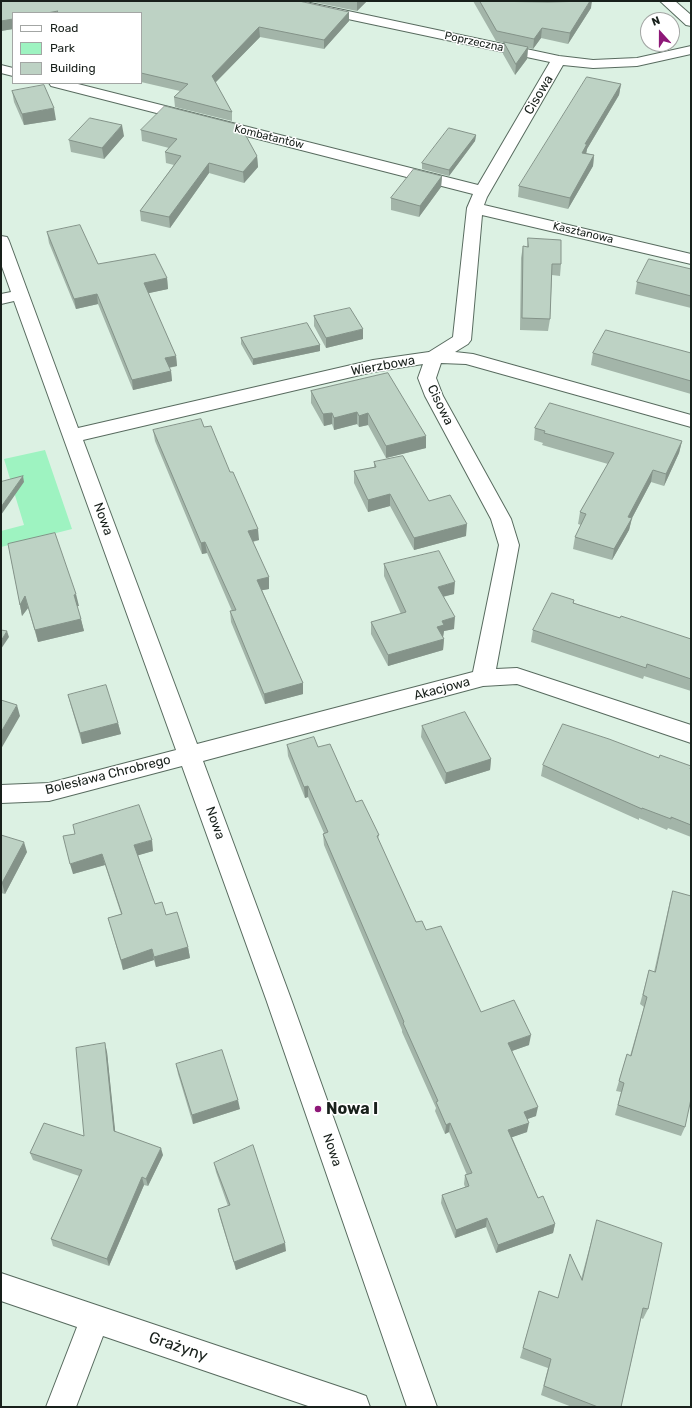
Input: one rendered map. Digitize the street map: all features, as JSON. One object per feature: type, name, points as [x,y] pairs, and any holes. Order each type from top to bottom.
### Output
[{"type":"street","name":"Poprzeczna","points":[[282,1],[559,60],[593,64],[637,62],[691,50]]},
{"type":"street","points":[[667,1],[691,22]]},
{"type":"street","name":"Cisowa","points":[[483,678],[494,628],[509,545],[501,518],[434,396],[427,378],[434,357],[462,340],[479,199],[559,60]]},
{"type":"street","points":[[1,69],[12,72]]},
{"type":"street","name":"Kombatantów","points":[[60,84],[479,199]]},
{"type":"street","name":"Kasztanowa","points":[[479,199],[691,259]]},
{"type":"street","name":"Nowa","points":[[1,241],[11,297],[55,392],[73,436],[315,1102],[422,1407]]},
{"type":"street","name":"Wierzbowa","points":[[73,436],[373,366],[434,357],[467,358],[691,421]]},
{"type":"street","name":"Akacjowa","points":[[190,755],[483,678],[517,676],[691,734]]},
{"type":"street","name":"Bolesława Chrobrego","points":[[1,794],[49,792],[190,755]]},
{"type":"street","name":"Grażyny","points":[[1,1286],[355,1407]]},
{"type":"street","points":[[61,1407],[95,1319]]},
{"type":"green space","points":[[45,450],[72,529],[1,547],[1,531],[24,525],[4,459]]},
{"type":"building","points":[[1,1],[299,1],[349,12],[324,40],[259,27],[212,76],[232,112],[174,97],[188,84],[142,73],[142,12],[12,12],[12,19],[1,21]]},
{"type":"building","points":[[480,1],[590,1],[570,33],[542,28],[534,39],[497,31]]},
{"type":"building","points":[[504,42],[528,47],[516,64]]},
{"type":"building","points":[[587,77],[621,84],[585,144],[587,144],[582,153],[594,155],[570,198],[519,186]]},
{"type":"building","points":[[44,85],[54,108],[22,114],[12,91]]},
{"type":"building","points":[[165,106],[240,125],[257,156],[243,172],[209,163],[169,217],[140,211],[181,156],[165,152],[177,139],[141,130]]},
{"type":"building","points":[[90,118],[122,125],[102,148],[69,140]]},
{"type":"building","points":[[449,128],[476,135],[449,170],[422,163]]},
{"type":"building","points":[[414,169],[442,176],[420,206],[391,198]]},
{"type":"building","points":[[80,225],[98,264],[155,254],[167,278],[144,283],[176,356],[165,358],[171,371],[132,380],[97,294],[74,299],[47,232]]},
{"type":"building","points":[[528,238],[561,240],[561,264],[552,264],[550,319],[522,318],[523,246],[528,247]]},
{"type":"building","points":[[649,259],[691,269],[691,296],[637,282]]},
{"type":"building","points":[[350,308],[363,329],[326,338],[314,316]]},
{"type":"building","points":[[307,323],[320,345],[253,359],[241,338]]},
{"type":"building","points":[[606,330],[691,353],[691,381],[593,353]]},
{"type":"building","points":[[388,373],[426,436],[386,446],[368,413],[359,416],[357,412],[334,418],[332,413],[323,414],[311,391]]},
{"type":"building","points":[[550,403],[682,441],[666,474],[653,470],[628,517],[632,518],[614,549],[575,537],[586,514],[580,512],[614,453],[544,433],[545,431],[535,428]]},
{"type":"building","points":[[201,419],[204,427],[211,426],[230,472],[233,472],[258,529],[248,531],[269,577],[257,580],[303,683],[264,694],[230,611],[236,610],[205,542],[201,543],[153,430]]},
{"type":"building","points":[[403,456],[429,501],[450,495],[467,524],[414,538],[390,494],[368,500],[354,471],[376,467],[374,462]]},
{"type":"building","points":[[23,476],[1,507],[1,482]]},
{"type":"building","points":[[55,533],[76,594],[74,595],[81,619],[35,630],[25,596],[20,605],[8,544]]},
{"type":"building","points":[[439,551],[455,582],[438,587],[455,617],[442,621],[444,625],[437,627],[444,639],[388,655],[371,622],[406,612],[384,564]]},
{"type":"building","points":[[552,593],[574,600],[573,603],[620,618],[621,616],[691,639],[691,679],[647,664],[646,668],[533,630]]},
{"type":"building","points":[[1,630],[7,631],[1,641]]},
{"type":"building","points":[[106,685],[118,723],[80,733],[68,695]]},
{"type":"building","points":[[1,700],[17,705],[1,732]]},
{"type":"building","points":[[465,712],[491,759],[446,773],[422,726]]},
{"type":"building","points":[[563,724],[609,739],[659,758],[660,755],[691,766],[691,825],[671,817],[671,819],[642,809],[543,765]]},
{"type":"building","points":[[314,737],[318,747],[330,744],[356,802],[362,800],[379,835],[377,836],[416,922],[422,921],[426,930],[441,926],[481,1012],[514,1000],[531,1035],[508,1043],[538,1107],[524,1112],[529,1123],[508,1130],[538,1198],[543,1196],[555,1224],[498,1245],[487,1218],[456,1230],[442,1195],[469,1186],[465,1175],[472,1173],[450,1123],[446,1125],[436,1102],[438,1101],[403,1023],[404,1022],[323,834],[328,832],[308,786],[304,787],[287,745]]},
{"type":"building","points":[[139,805],[152,840],[134,845],[155,904],[162,902],[166,915],[177,912],[188,947],[154,957],[152,949],[121,960],[108,918],[122,914],[102,854],[70,864],[63,836],[75,834],[73,825]]},
{"type":"building","points":[[1,835],[24,842],[2,883],[1,883]]},
{"type":"building","points":[[673,891],[691,896],[691,1099],[685,1127],[618,1105],[624,1083],[619,1081],[627,1054],[631,1056],[647,997],[643,995],[649,970],[655,972]]},
{"type":"building","points":[[105,1043],[114,1131],[161,1148],[146,1179],[142,1177],[107,1259],[51,1239],[82,1170],[30,1153],[44,1123],[84,1136],[76,1048]]},
{"type":"building","points":[[222,1050],[238,1100],[192,1115],[176,1064]]},
{"type":"building","points":[[253,1145],[285,1243],[234,1262],[218,1209],[230,1205],[214,1163]]},
{"type":"building","points":[[597,1220],[662,1243],[648,1309],[643,1308],[621,1407],[598,1407],[544,1386],[551,1359],[523,1348],[539,1291],[558,1298],[570,1254],[582,1280]]},
{"type":"place","name":"Nowa I","points":[[318,1109]]}]
